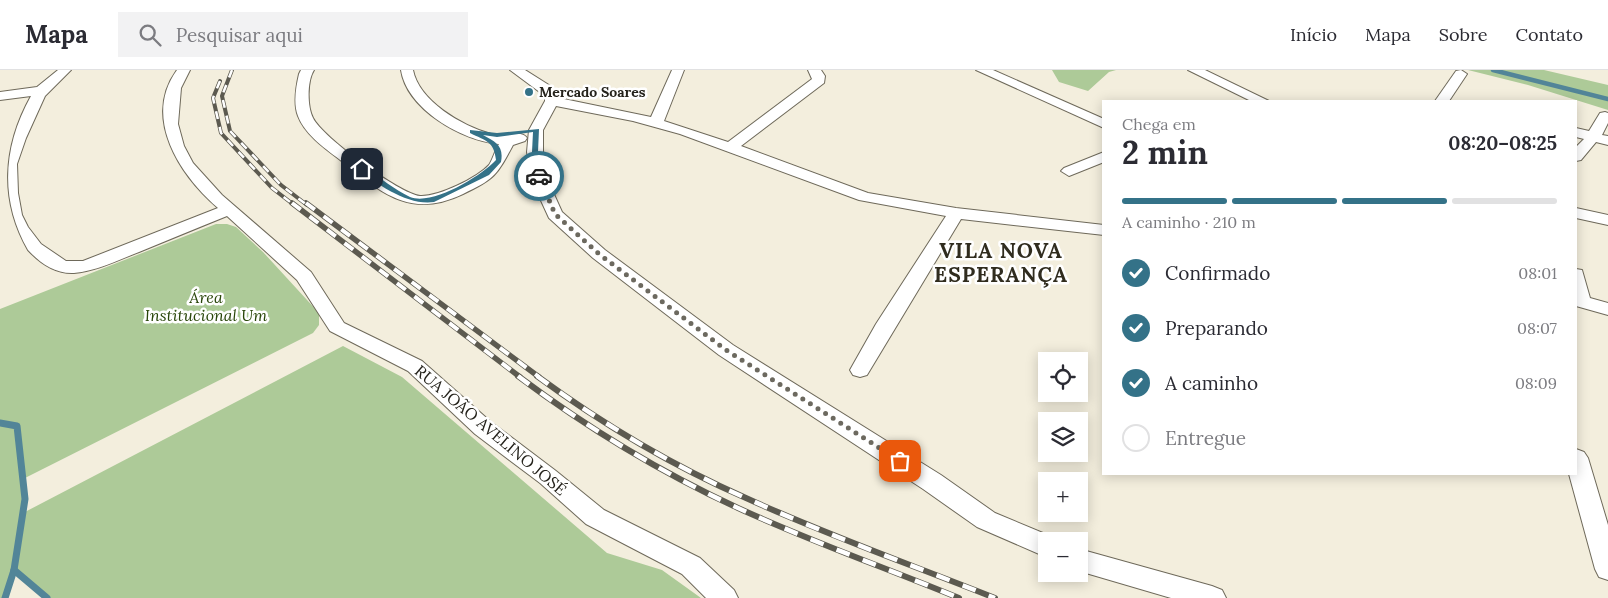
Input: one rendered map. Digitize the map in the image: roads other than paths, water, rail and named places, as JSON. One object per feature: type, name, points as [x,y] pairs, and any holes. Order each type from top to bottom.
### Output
[{"type":"street","points":[[65,70],[41,91],[16,144],[9,164],[10,191],[16,221],[35,247],[49,261],[62,266],[77,267],[96,264],[227,210]]},
{"type":"street","name":"RUA JOÃO AVELINO JOSÉ","points":[[184,70],[176,80],[170,110],[174,141],[191,172],[227,210],[268,241],[305,278],[323,305],[327,318],[337,327],[415,366],[483,428],[548,477],[595,517],[691,566],[724,598]]},
{"type":"street","points":[[308,70],[305,74],[302,102],[308,121],[325,140],[348,159],[409,198],[424,201],[448,194],[487,174],[494,168],[507,137]]},
{"type":"street","points":[[407,70],[415,91],[436,112],[494,143],[500,155]]},
{"type":"street","points":[[516,70],[547,90],[552,96],[552,101],[536,133],[540,181],[555,214],[599,254],[726,350],[932,482],[986,520],[1038,543]]},
{"type":"street","points":[[656,122],[678,70]]},
{"type":"street","points":[[729,148],[819,80],[819,76],[814,70]]},
{"type":"street","points":[[982,70],[1102,123]]},
{"type":"street","points":[[1194,70],[1260,100]]},
{"type":"street","points":[[1443,100],[1461,74]]},
{"type":"street","points":[[0,96],[41,91]]},
{"type":"street","points":[[552,101],[656,122],[865,197],[956,213],[1102,230]]},
{"type":"street","points":[[1577,156],[1593,137],[1605,116]]},
{"type":"street","points":[[1577,132],[1608,141]]},
{"type":"street","points":[[478,134],[507,137],[536,133]]},
{"type":"street","points":[[1069,171],[1102,157]]},
{"type":"street","points":[[860,370],[886,324],[956,213]]},
{"type":"street","points":[[1577,213],[1608,220]]},
{"type":"street","points":[[1577,288],[1578,301],[1608,309]]},
{"type":"street","points":[[1577,460],[1599,505],[1608,569]]},
{"type":"street","points":[[1088,563],[1212,598]]},
{"type":"waterway","points":[[1493,70],[1608,99]]},
{"type":"waterway","points":[[0,423],[17,426],[25,499],[14,570]]},
{"type":"waterway","points":[[5,598],[14,570]]},
{"type":"waterway","points":[[14,570],[47,598]]},
{"type":"railway","points":[[232,70],[222,96],[230,131],[281,185],[307,205]]},
{"type":"railway","points":[[220,81],[213,98],[221,133],[272,188],[294,205]]},
{"type":"railway","points":[[292,203],[520,377]]},
{"type":"railway","points":[[306,203],[539,377]]},
{"type":"railway","points":[[518,376],[624,448],[709,494],[793,532],[959,598]]},
{"type":"railway","points":[[537,376],[612,427],[692,472],[807,525],[995,598]]},
{"type":"place","name":"Mercado Soares","points":[[529,92]]},
{"type":"district","name":"VILA NOVA ESPERANÇA","points":[[1001,263]]},
{"type":"park label","name":"Área Institucional Um","points":[[206,306]]}]
